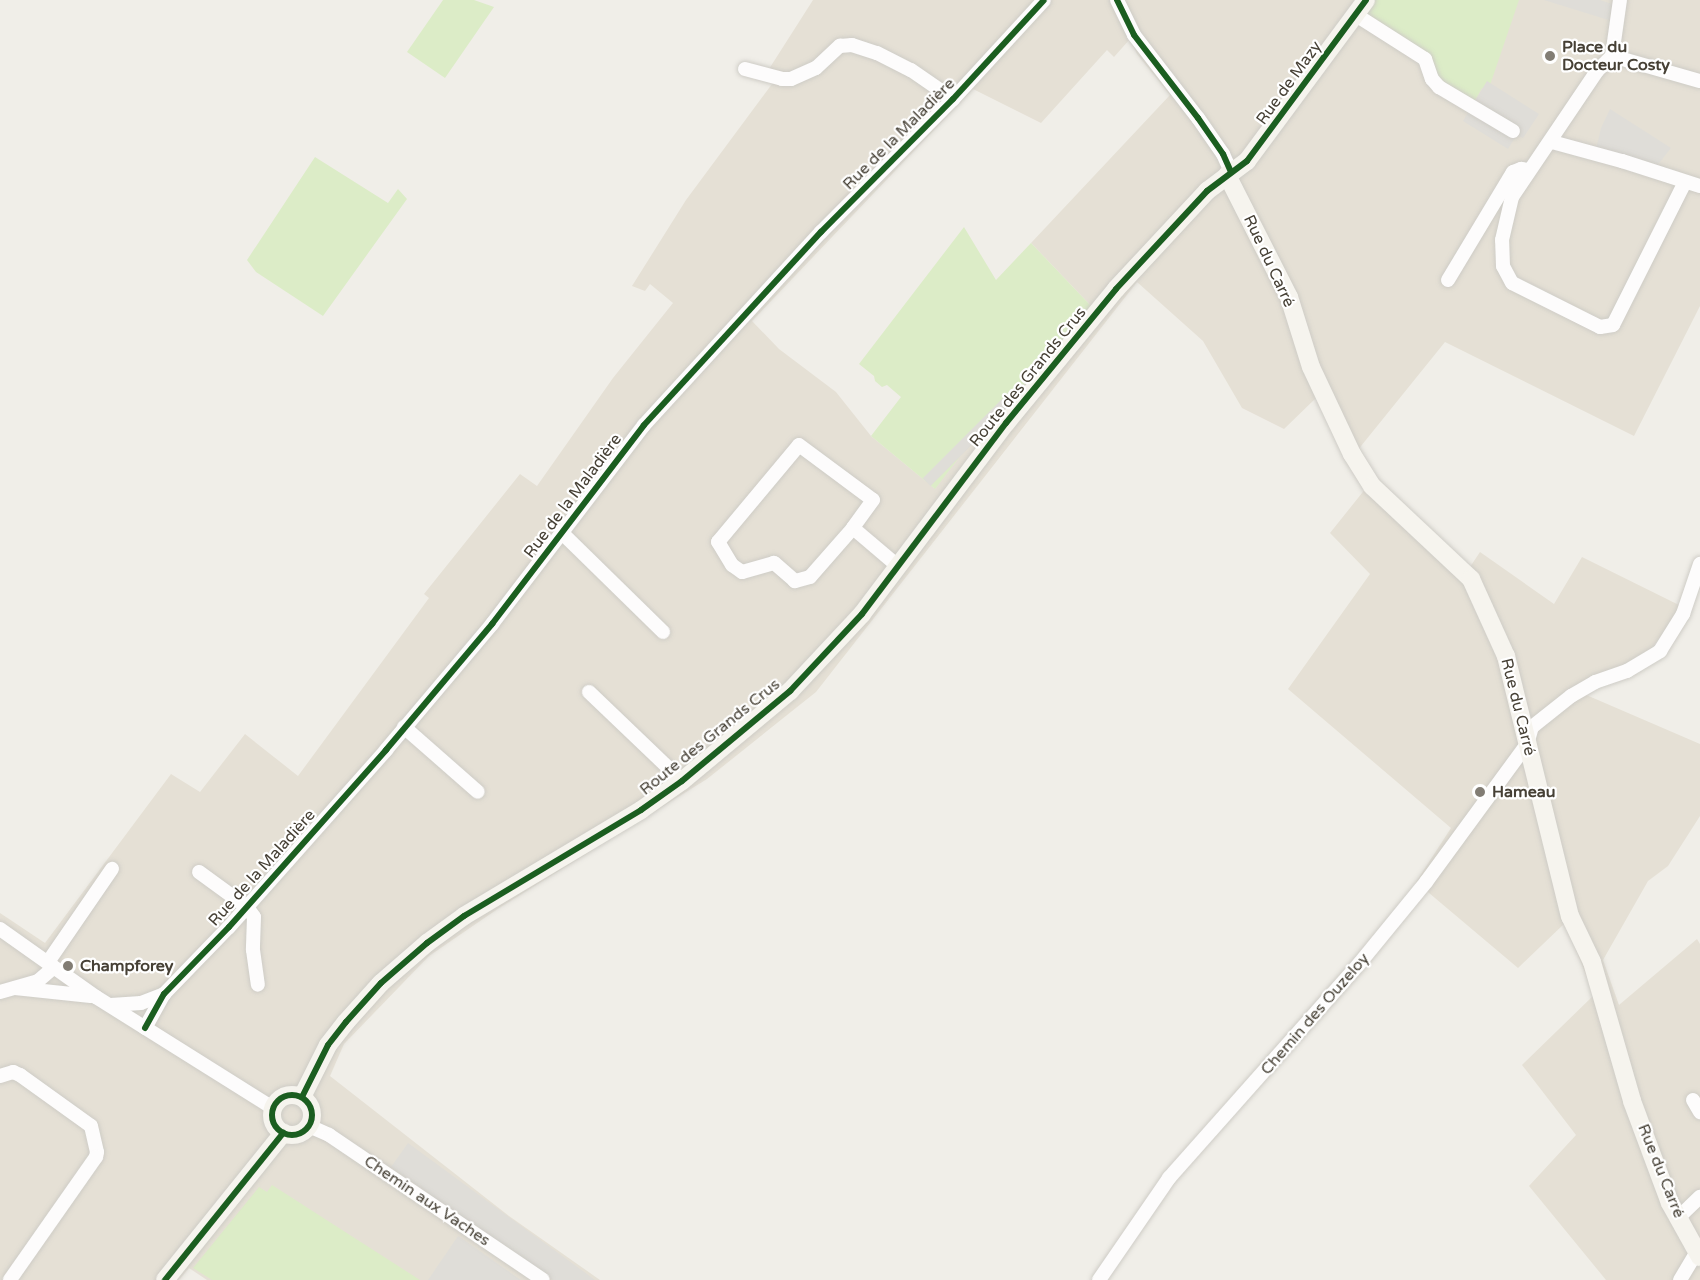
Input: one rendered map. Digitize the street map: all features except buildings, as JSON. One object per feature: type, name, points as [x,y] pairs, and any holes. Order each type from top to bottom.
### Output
[{"type":"street","name":"Rue de la Maladière","points":[[140,1025],[164,994],[247,907],[492,624],[644,425],[821,231],[953,99],[1044,0]]},
{"type":"street","points":[[1117,0],[1134,35],[1223,154],[1229,174]]},
{"type":"street","points":[[1620,0],[1612,56],[1597,71],[1551,142],[1528,170],[1512,197],[1502,240],[1503,266],[1512,283],[1600,327],[1613,325],[1685,182]]},
{"type":"street","points":[[1361,7],[1425,60],[1432,79],[1439,87],[1513,131]]},
{"type":"street","name":"Rue de Mazy","points":[[1229,174],[1247,161],[1361,7]]},
{"type":"street","points":[[745,69],[782,79],[791,79],[816,68],[840,46],[852,45],[877,53],[911,70],[953,99]]},
{"type":"street","points":[[1612,56],[1700,81]]},
{"type":"street","points":[[1551,142],[1622,161],[1700,186]]},
{"type":"street","points":[[1448,280],[1513,172],[1521,169],[1528,170]]},
{"type":"street","name":"Route des Grands Crus","points":[[302,1097],[328,1045],[346,1022],[381,983],[427,943],[464,916],[598,837],[682,781],[790,691],[862,614],[1006,423],[1116,289],[1207,191],[1229,174]]},
{"type":"street","name":"Rue du Carré","points":[[1229,174],[1289,297],[1311,367],[1352,454],[1372,486],[1471,579],[1506,656],[1570,916],[1592,962],[1632,1101],[1670,1203],[1698,1254]]},
{"type":"street","points":[[799,445],[873,500],[853,528],[810,577],[795,581],[774,563],[742,572],[732,565],[718,542],[799,445]]},
{"type":"street","points":[[853,528],[899,567]]},
{"type":"street","points":[[563,534],[663,632]]},
{"type":"street","name":"Chemin des Ouzeloy","points":[[1099,1280],[1169,1178],[1374,946],[1426,882],[1527,744],[1532,727],[1571,696],[1595,682],[1627,671],[1660,651],[1683,614],[1700,564]]},
{"type":"street","points":[[589,692],[682,781]]},
{"type":"street","points":[[404,727],[478,792]]},
{"type":"street","points":[[0,992],[44,978],[56,968],[112,869]]},
{"type":"street","points":[[199,872],[247,907],[254,917],[253,950],[258,985]]},
{"type":"street","points":[[0,929],[96,997],[273,1108]]},
{"type":"street","points":[[56,968],[62,992]]},
{"type":"street","points":[[15,988],[96,997]]},
{"type":"street","name":"Rue de la Maladière","points":[[110,1005],[141,1003],[164,994]]},
{"type":"street","points":[[140,1025],[141,1003]]},
{"type":"street","points":[[0,1076],[13,1072],[20,1075],[91,1126],[97,1152],[96,1157],[10,1280]]},
{"type":"street","points":[[288,1095],[302,1097],[312,1110],[309,1126],[299,1134],[283,1133],[273,1120],[273,1108],[282,1097],[288,1095]]},
{"type":"street","name":"Chemin aux Vaches","points":[[309,1126],[329,1135],[543,1280]]},
{"type":"street","points":[[165,1280],[283,1133]]},
{"type":"street","points":[[1679,1217],[1700,1197]]},
{"type":"street","points":[[1680,1280],[1698,1254]]},
{"type":"shaded area","points":[[813,0],[1700,0],[1700,306],[1634,436],[1445,342],[1357,451],[1384,490],[1470,567],[1480,552],[1554,604],[1582,557],[1683,607],[1646,656],[1584,694],[1700,744],[1700,816],[1668,866],[1648,881],[1603,960],[1619,1005],[1697,939],[1700,944],[1700,1280],[1606,1280],[1529,1186],[1576,1135],[1522,1065],[1594,995],[1565,923],[1518,968],[1416,882],[1451,828],[1288,689],[1370,574],[1330,533],[1366,488],[1316,398],[1284,429],[1242,408],[1203,341],[1137,282],[816,692],[707,779],[499,908],[429,956],[344,1044],[330,1076],[509,1216],[600,1280],[207,1280],[189,1268],[179,1280],[0,1280],[0,913],[45,943],[171,774],[200,792],[245,734],[298,776],[429,598],[424,594],[520,474],[537,486],[613,378],[673,303],[650,284],[645,291],[632,286],[686,200],[772,84],[769,69]],"holes":[[[1130,39],[1137,54],[1170,95],[1031,243],[1093,308],[1016,399],[1009,392],[934,488],[871,436],[836,392],[779,349],[752,321],[973,89],[1041,123],[1107,50],[1114,57]]]},
{"type":"shaded area","points":[[1544,0],[1600,0],[1618,6],[1615,22]]},
{"type":"shaded area","points":[[1487,81],[1539,114],[1523,138],[1516,136],[1508,149],[1463,121]]},
{"type":"shaded area","points":[[1610,109],[1671,148],[1656,167],[1596,149],[1601,128]]},
{"type":"shaded area","points":[[1009,392],[1017,400],[931,486],[923,478]]},
{"type":"shaded area","points":[[408,1143],[595,1280],[553,1280],[391,1167]]},
{"type":"shaded area","points":[[458,1236],[464,1240],[521,1280],[428,1280]]},
{"type":"green space","points":[[443,0],[474,0],[494,7],[445,78],[407,52]]},
{"type":"green space","points":[[1373,0],[1519,0],[1488,91],[1482,88],[1473,104],[1437,79],[1428,58],[1362,17]]},
{"type":"green space","points":[[315,157],[388,203],[398,189],[407,199],[323,316],[256,272],[247,260]]},
{"type":"green space","points":[[964,227],[996,280],[1031,243],[1093,308],[1017,400],[1009,392],[935,489],[871,436],[901,397],[887,385],[882,387],[875,381],[874,376],[859,364]]},
{"type":"green space","points":[[272,1185],[420,1280],[212,1280],[193,1268],[259,1187],[267,1192]]},
{"type":"cycle path","points":[[145,1028],[164,994],[229,927],[386,750],[492,624],[644,425],[821,232],[953,99],[1044,0]]},
{"type":"cycle path","points":[[1117,0],[1134,35],[1198,118],[1223,154],[1231,172]]},
{"type":"cycle path","points":[[302,1097],[328,1045],[346,1022],[381,983],[427,943],[464,916],[641,810],[682,781],[790,691],[862,614],[1006,423],[1116,289],[1207,191],[1247,161],[1366,0]]},
{"type":"cycle path","points":[[292,1095],[300,1096],[306,1101],[311,1107],[312,1115],[311,1123],[306,1129],[300,1134],[292,1135],[284,1134],[278,1129],[273,1123],[272,1115],[273,1107],[278,1101],[284,1096],[292,1095]]},
{"type":"cycle path","points":[[165,1280],[283,1133]]},
{"type":"place","name":"Place du Docteur Costy","points":[[1550,56]]},
{"type":"place","name":"Hameau","points":[[1480,792]]},
{"type":"place","name":"Champforey","points":[[68,966]]}]
